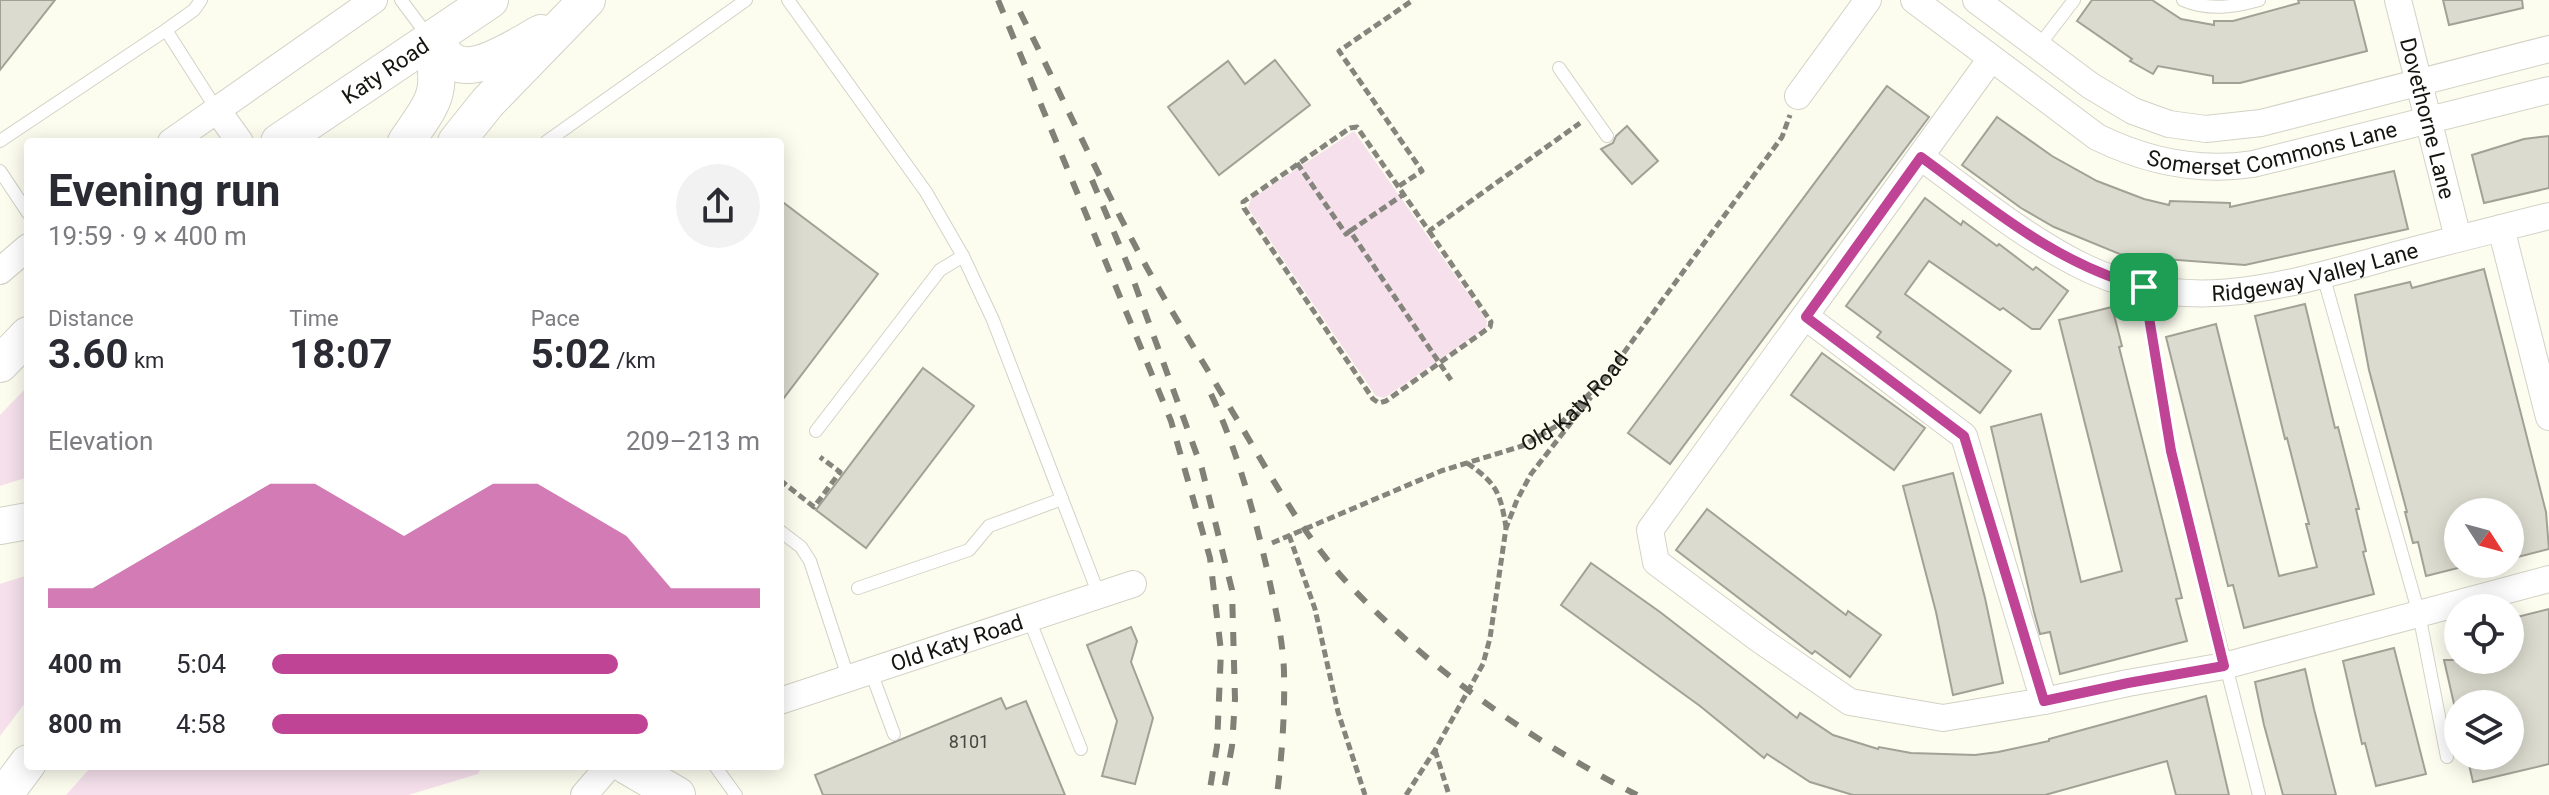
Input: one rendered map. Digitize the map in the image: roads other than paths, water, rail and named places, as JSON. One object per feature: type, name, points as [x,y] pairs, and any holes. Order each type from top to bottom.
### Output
[{"type":"main road","name":"Katy Road","points":[[285,138],[490,0]]},
{"type":"main road","points":[[432,41],[455,63],[469,66],[482,64],[578,9]]},
{"type":"main road","points":[[459,138],[488,102],[578,9]]},
{"type":"main road","points":[[409,138],[430,107],[437,90],[438,73],[432,41]]},
{"type":"main road","points":[[0,364],[24,339]]},
{"type":"main road","points":[[0,526],[24,522]]},
{"type":"main road","points":[[4,795],[24,768]]},
{"type":"main road","points":[[634,770],[677,795]]},
{"type":"street","points":[[177,138],[374,0]]},
{"type":"street","points":[[1798,96],[1868,0]]},
{"type":"street","name":"Somerset Commons Lane","points":[[1914,0],[1990,60],[2097,137],[2128,151],[2173,162],[2216,167],[2253,164],[2549,90]]},
{"type":"street","name":"Somerset Commons Lane","points":[[1976,0],[2091,86],[2133,111],[2169,124],[2206,129],[2261,123],[2549,49]]},
{"type":"street","name":"Dovethorne Lane","points":[[2398,0],[2458,238]]},
{"type":"street","points":[[2015,77],[2038,47]]},
{"type":"street","points":[[1990,60],[1650,530],[1656,562],[1850,702],[1943,718],[2224,666],[2549,579]]},
{"type":"street","points":[[217,110],[237,138]]},
{"type":"street","name":"Ridgeway Valley Lane","points":[[1921,157],[2047,246],[2084,267],[2144,287],[2198,295],[2238,293],[2287,285],[2549,216]]},
{"type":"street","points":[[2501,228],[2549,417]]},
{"type":"street","points":[[0,271],[24,250]]},
{"type":"street","points":[[1806,317],[1964,436],[2044,701]]},
{"type":"street","name":"Old Katy Road","points":[[784,700],[1133,584]]},
{"type":"street","points":[[584,795],[606,770]]},
{"type":"lane","points":[[0,141],[166,30],[194,10],[201,0]]},
{"type":"lane","points":[[401,0],[432,41]]},
{"type":"lane","points":[[552,138],[746,0]]},
{"type":"lane","points":[[788,0],[926,192],[963,256],[993,320],[1099,595]]},
{"type":"lane","points":[[2038,47],[2074,0]]},
{"type":"lane","points":[[2183,0],[2215,8],[2259,0]]},
{"type":"lane","points":[[166,30],[217,110]]},
{"type":"lane","points":[[1559,68],[1607,136]]},
{"type":"lane","points":[[0,171],[24,207]]},
{"type":"lane","points":[[816,431],[940,270],[963,256]]},
{"type":"lane","points":[[2323,275],[2419,614],[2444,742]]},
{"type":"lane","points":[[2144,287],[2171,451],[2259,795]]},
{"type":"lane","points":[[858,588],[969,550],[989,526],[1062,499]]},
{"type":"lane","points":[[784,534],[801,547],[810,561],[860,676],[894,734]]},
{"type":"lane","points":[[1029,619],[1081,749]]},
{"type":"lane","points":[[718,770],[736,795]]},
{"type":"railway","points":[[998,0],[1171,421],[1210,558],[1221,651],[1217,746],[1209,795]]},
{"type":"railway","points":[[1020,12],[1146,266],[1283,497],[1326,558],[1374,610],[1443,671],[1557,750],[1637,795]]},
{"type":"railway","points":[[1092,180],[1129,268],[1202,469],[1232,590],[1235,699],[1232,746],[1223,795]]},
{"type":"railway","points":[[1211,394],[1250,502],[1280,633],[1284,703],[1277,795]]}]
